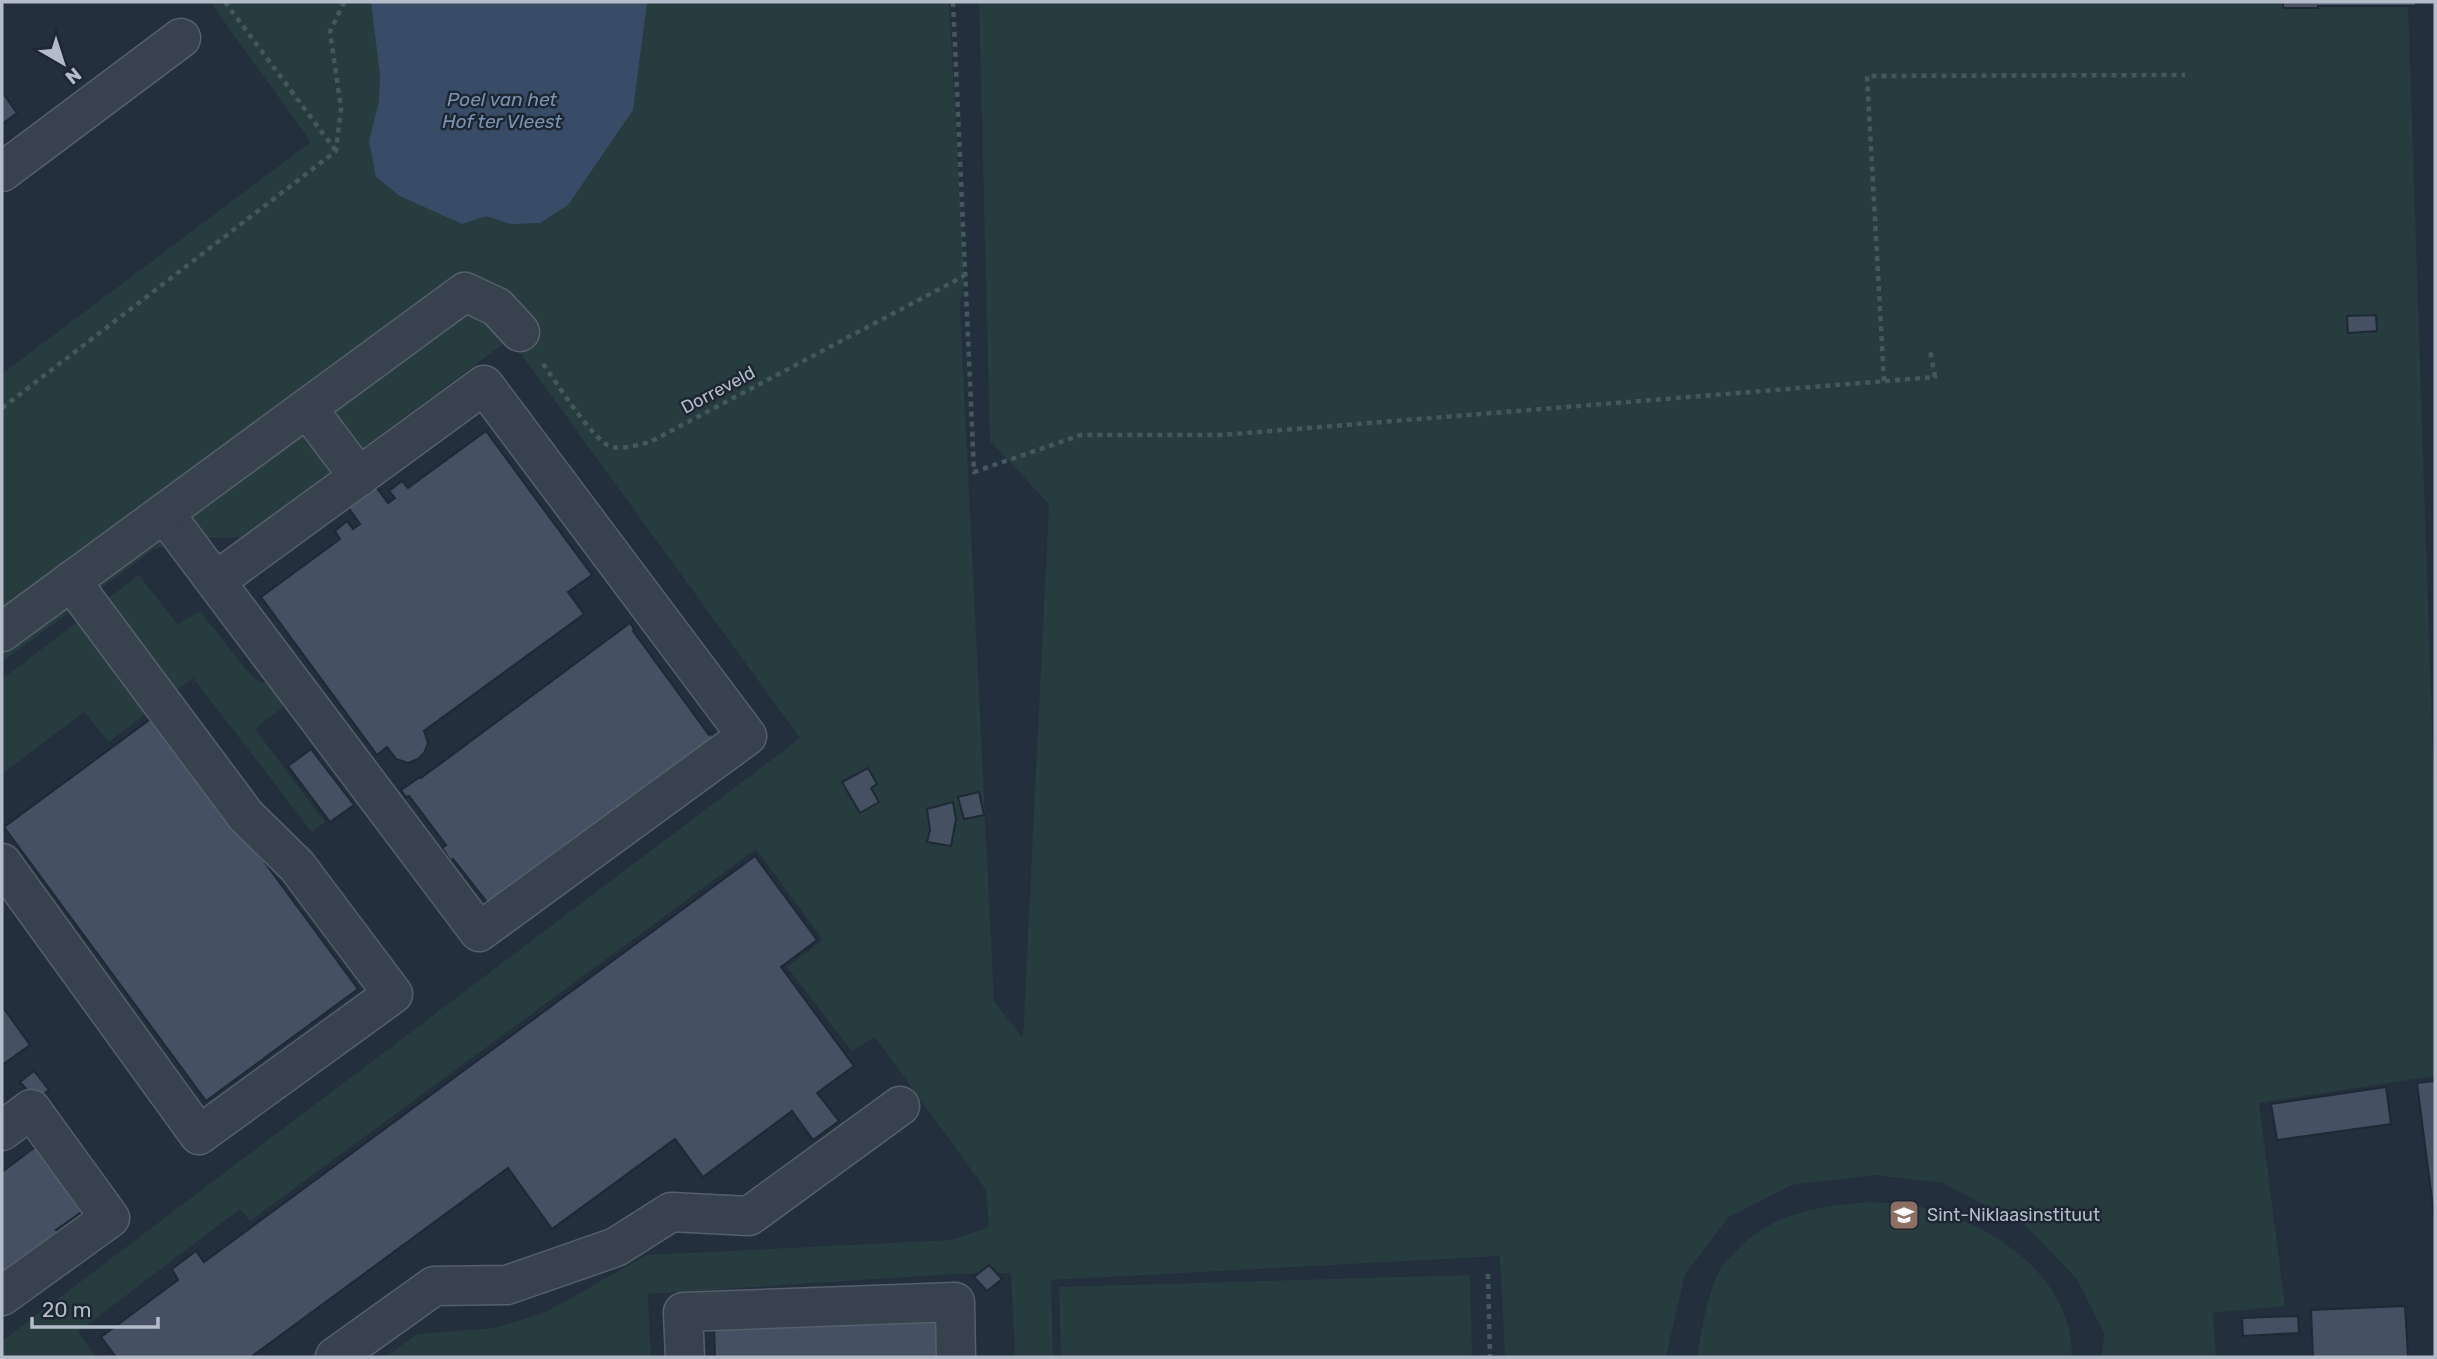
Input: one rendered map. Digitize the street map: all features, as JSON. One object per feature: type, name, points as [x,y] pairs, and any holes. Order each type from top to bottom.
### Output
[{"type":"street","points":[[2,173],[181,38]]},
{"type":"street","points":[[2,632],[465,292],[497,307],[520,332]]},
{"type":"street","points":[[164,513],[479,932],[747,736],[484,385],[216,581]]},
{"type":"street","points":[[307,408],[359,477]]},
{"type":"street","points":[[2,863],[199,1135],[393,994],[297,866],[246,816],[71,581]]},
{"type":"street","points":[[335,1357],[434,1286],[507,1285],[616,1248],[671,1212],[749,1216],[900,1106]]},
{"type":"street","points":[[2,1131],[31,1110],[110,1218],[2,1296]]},
{"type":"street","points":[[685,1357],[684,1312],[955,1302],[956,1357]]},
{"type":"path","points":[[225,2],[336,151]]},
{"type":"path","points":[[2,408],[336,151],[341,108],[330,32],[344,2]]},
{"type":"path","points":[[953,2],[974,472],[1081,435],[1222,435],[1935,377],[1930,350]]},
{"type":"path","points":[[1884,381],[1867,76],[2185,75]]},
{"type":"path","name":"Dorreveld","points":[[520,332],[594,434],[609,447],[628,447],[650,442],[964,276]]},
{"type":"path","points":[[1488,1274],[1490,1357]]},
{"type":"green space","points":[[210,2],[949,2],[964,271],[960,308],[994,1001],[1023,1038],[1049,504],[990,441],[979,2],[2408,2],[2435,816],[2435,1076],[2259,1103],[2285,1306],[2213,1313],[2216,1357],[2102,1357],[2104,1333],[2077,1279],[2027,1227],[1943,1183],[1874,1175],[1792,1185],[1729,1217],[1685,1274],[1666,1357],[1505,1357],[1500,1256],[1051,1280],[1053,1357],[1015,1357],[1011,1273],[953,1274],[648,1294],[651,1357],[386,1357],[417,1334],[495,1328],[546,1312],[647,1255],[951,1240],[989,1227],[986,1190],[875,1037],[852,1051],[787,967],[823,940],[756,849],[250,1221],[240,1209],[78,1332],[96,1357],[2,1357],[2,1341],[800,738],[510,339],[242,537],[199,538],[154,549],[2,662],[2,374],[311,142]]},
{"type":"green space","points":[[139,575],[178,625],[200,611],[248,672],[260,682],[276,683],[282,689],[283,707],[255,729],[325,822],[312,832],[193,678],[109,742],[84,712],[2,774],[2,679]]},
{"type":"green space","points":[[1869,1202],[1911,1205],[1945,1214],[1999,1239],[2042,1277],[2058,1301],[2068,1328],[2072,1357],[1697,1357],[1716,1278],[1725,1262],[1749,1239],[1764,1228],[1797,1214],[1832,1206]]},
{"type":"green space","points":[[1470,1275],[1472,1357],[1061,1357],[1059,1287]]},
{"type":"water","name":"Poel van het Hof ter Vleest","points":[[371,2],[647,2],[633,110],[568,205],[540,223],[511,224],[486,216],[462,224],[400,196],[376,177],[369,141],[379,101],[380,75]]},
{"type":"building","points":[[2283,2],[2416,2],[2416,6],[2283,8]]},
{"type":"building","points":[[2,92],[17,113],[2,124]]},
{"type":"building","points":[[2376,315],[2377,331],[2348,333],[2347,316]]},
{"type":"building","points":[[486,431],[592,575],[568,592],[584,614],[424,731],[428,743],[418,759],[408,763],[396,759],[387,747],[377,755],[261,597],[340,539],[335,531],[347,521],[353,529],[360,524],[343,500],[371,480],[388,503],[395,498],[389,491],[402,481],[408,488]]},
{"type":"building","points":[[630,623],[633,631],[715,740],[490,906],[453,859],[451,861],[442,848],[446,845],[409,796],[406,797],[401,790]]},
{"type":"building","points":[[156,715],[358,989],[206,1101],[4,827]]},
{"type":"building","points":[[311,749],[354,805],[330,822],[288,766]]},
{"type":"building","points":[[868,768],[877,784],[871,788],[879,802],[860,813],[842,782]]},
{"type":"building","points":[[979,792],[984,815],[964,819],[958,797]]},
{"type":"building","points":[[953,802],[956,819],[951,846],[927,842],[930,830],[927,809]]},
{"type":"building","points":[[755,856],[817,940],[781,967],[854,1066],[817,1093],[839,1121],[813,1140],[792,1111],[703,1177],[675,1139],[552,1229],[508,1168],[251,1357],[116,1357],[101,1337],[178,1280],[172,1269],[196,1251],[204,1262]]},
{"type":"building","points":[[2,1006],[30,1045],[2,1065]]},
{"type":"building","points":[[34,1071],[49,1090],[36,1100],[20,1082]]},
{"type":"building","points":[[2435,1081],[2435,1223],[2417,1083]]},
{"type":"building","points":[[2386,1087],[2391,1124],[2277,1140],[2271,1104]]},
{"type":"building","points":[[43,1141],[90,1206],[56,1230],[64,1240],[2,1274],[2,1172]]},
{"type":"building","points":[[989,1265],[1002,1279],[987,1291],[974,1277]]},
{"type":"building","points":[[2405,1306],[2408,1357],[2313,1357],[2311,1310]]},
{"type":"building","points":[[2298,1316],[2299,1333],[2243,1336],[2242,1318]]},
{"type":"building","points":[[943,1319],[944,1357],[715,1357],[714,1326]]},
{"type":"place","name":"Sint-Niklaasinstituut","points":[[1904,1215]]}]
